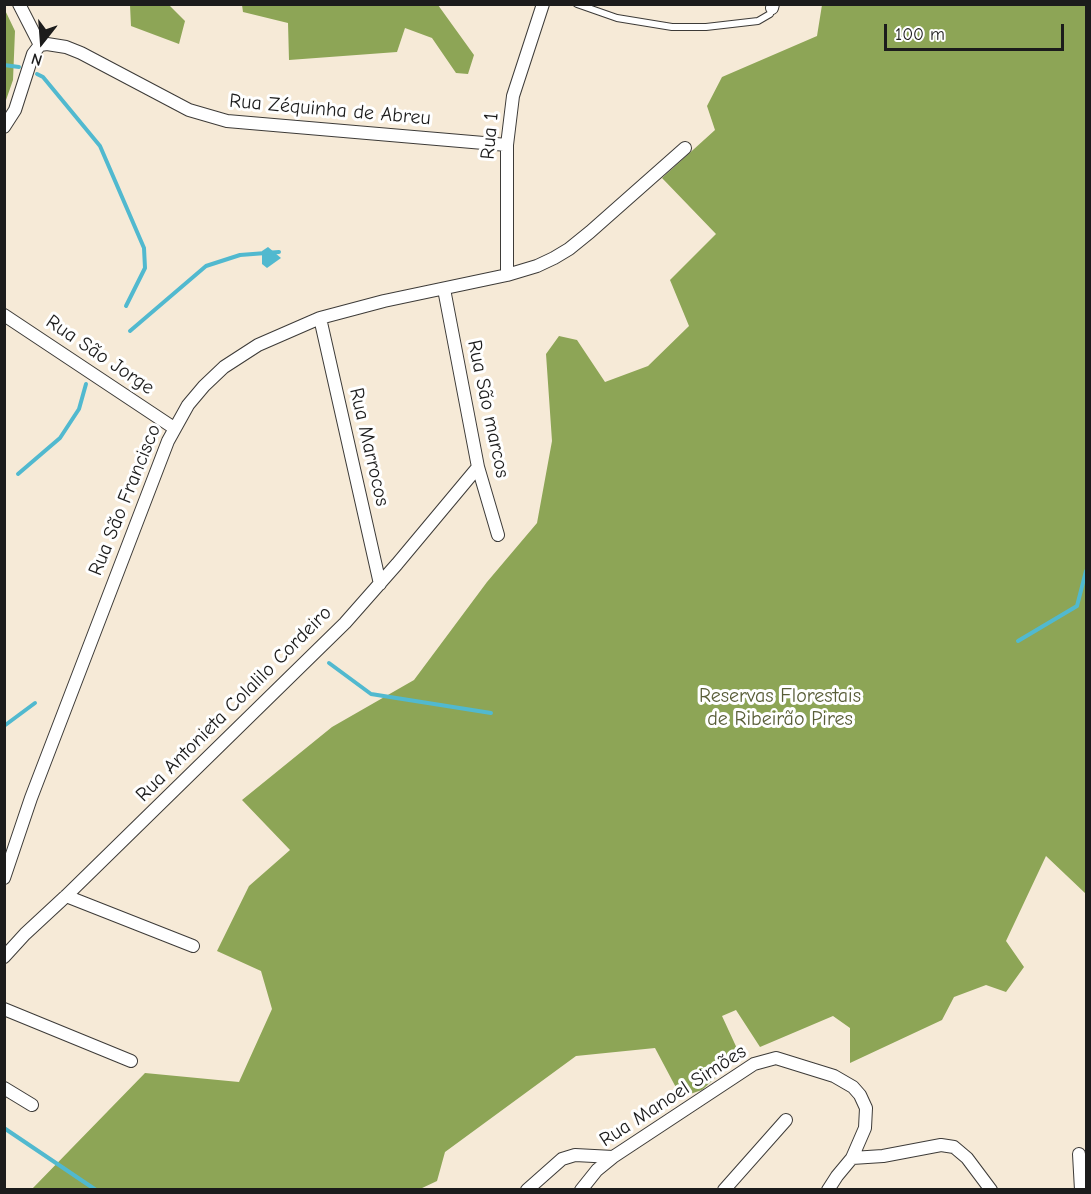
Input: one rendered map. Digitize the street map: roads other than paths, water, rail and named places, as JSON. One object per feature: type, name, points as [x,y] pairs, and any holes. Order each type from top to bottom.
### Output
[{"type":"street","points":[[4,128],[19,100],[33,54],[40,45],[18,4]]},
{"type":"street","name":"Rua 1","points":[[507,275],[507,145],[513,96],[543,4]]},
{"type":"street","name":"Rua Zéquinha de Abreu","points":[[40,45],[55,44],[66,47],[180,106],[226,121],[507,145]]},
{"type":"street","name":"Rua São Francisco","points":[[4,878],[36,787],[174,428],[188,405],[204,386],[224,367],[258,345],[320,318],[537,266],[569,249],[685,148]]},
{"type":"street","name":"Rua São marcos","points":[[444,289],[478,467],[498,536]]},
{"type":"street","name":"Rua São Jorge","points":[[4,315],[174,428]]},
{"type":"street","name":"Rua Marrocos","points":[[320,318],[380,584]]},
{"type":"street","name":"Rua Antonieta Colalilo Cordeiro","points":[[4,957],[336,631],[380,584],[478,467]]},
{"type":"street","points":[[66,897],[193,946]]},
{"type":"street","points":[[4,1009],[131,1061]]},
{"type":"street","name":"Rua Manoel Simões","points":[[581,1190],[597,1170],[613,1157],[754,1064],[776,1058],[834,1076],[853,1087],[866,1108],[865,1128],[852,1158],[828,1190]]},
{"type":"street","points":[[4,1088],[32,1105]]},
{"type":"street","points":[[724,1190],[786,1120]]},
{"type":"street","points":[[852,1158],[883,1156],[941,1144],[954,1147],[967,1158],[991,1190]]},
{"type":"street","points":[[1079,1154],[1081,1190]]},
{"type":"street","points":[[527,1190],[562,1159],[575,1155],[613,1157]]},
{"type":"lane","points":[[577,4],[618,18],[672,27],[706,27],[758,21],[770,15],[772,6]]},
{"type":"water","points":[[268,247],[281,258],[267,268],[262,264],[262,251]]},
{"type":"waterway","points":[[4,65],[19,67]]},
{"type":"waterway","points":[[37,74],[43,77],[100,146],[144,248],[145,268],[126,306]]},
{"type":"waterway","points":[[130,331],[206,266],[240,255],[279,252]]},
{"type":"waterway","points":[[18,474],[60,438],[79,409],[86,384]]},
{"type":"waterway","points":[[1018,641],[1077,606],[1086,571]]},
{"type":"waterway","points":[[329,663],[371,694],[491,713]]},
{"type":"waterway","points":[[4,726],[35,703]]},
{"type":"waterway","points":[[4,1128],[96,1190]]},
{"type":"park label","name":"Reservas Florestais de Ribeirão Pires","points":[[780,708]]}]
